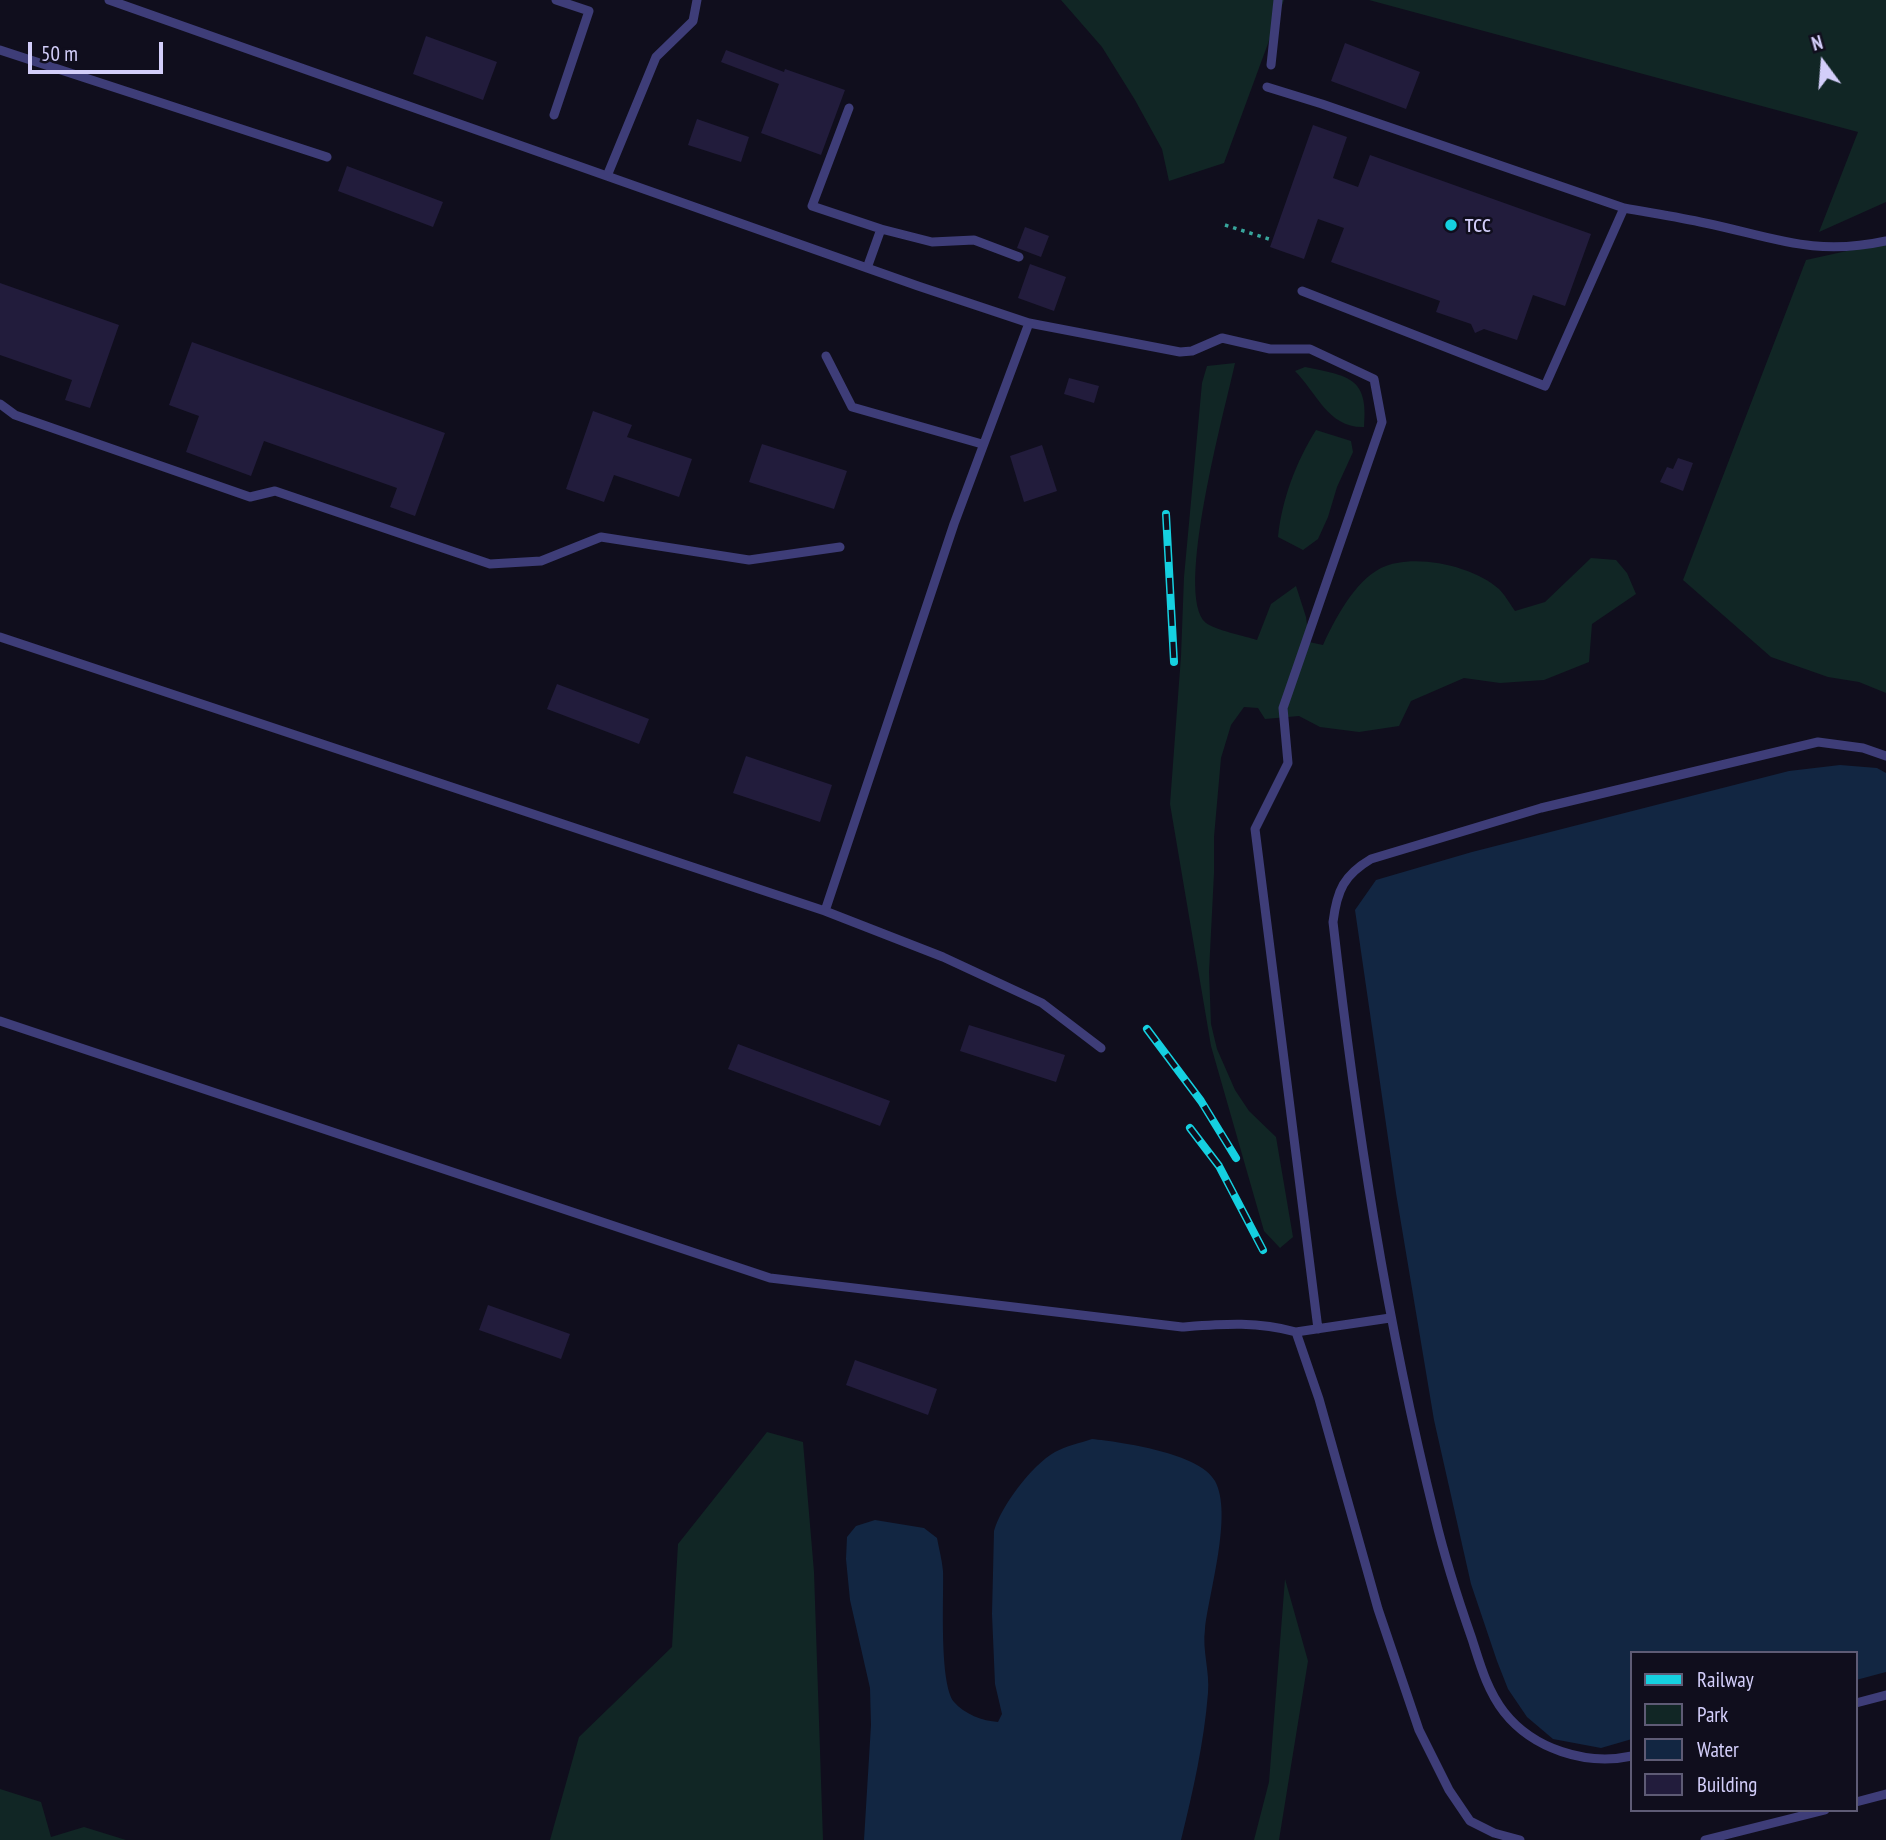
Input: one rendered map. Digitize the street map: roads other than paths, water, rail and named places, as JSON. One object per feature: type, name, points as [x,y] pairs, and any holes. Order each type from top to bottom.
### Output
[{"type":"lane","points":[[109,0],[1029,323],[1180,352],[1192,351],[1222,338],[1270,349],[1310,349],[1374,379],[1382,422],[1283,708],[1288,763],[1255,829],[1318,1329]]},
{"type":"lane","points":[[554,115],[589,11],[556,0]]},
{"type":"lane","points":[[607,176],[656,57],[693,21],[697,0]]},
{"type":"lane","points":[[1271,65],[1278,0]]},
{"type":"lane","points":[[0,50],[327,157]]},
{"type":"lane","points":[[1267,88],[1322,104],[1624,208],[1706,223],[1795,245],[1856,248],[1886,241]]},
{"type":"lane","points":[[849,108],[812,206],[881,229],[932,242],[974,240],[1019,257]]},
{"type":"lane","points":[[1302,291],[1545,386],[1624,208]]},
{"type":"lane","points":[[867,268],[881,229]]},
{"type":"lane","points":[[825,911],[982,444],[1029,323]]},
{"type":"lane","points":[[826,356],[852,407],[982,444]]},
{"type":"lane","points":[[0,404],[15,415],[250,498],[275,491],[490,564],[541,561],[601,537],[750,559],[840,547]]},
{"type":"lane","points":[[0,637],[825,911],[943,957],[1042,1003],[1101,1048]]},
{"type":"lane","points":[[1630,1757],[1622,1759],[1572,1756],[1534,1740],[1504,1712],[1486,1682],[1449,1575],[1408,1409],[1390,1318],[1348,1055],[1333,922],[1335,902],[1342,885],[1355,869],[1371,859],[1541,808],[1818,742],[1863,748],[1886,756]]},
{"type":"lane","points":[[0,1021],[770,1278],[1182,1327],[1240,1322],[1275,1326],[1296,1332],[1390,1318]]},
{"type":"lane","points":[[1296,1332],[1320,1399],[1378,1609],[1419,1730],[1449,1790],[1470,1821],[1494,1833],[1520,1840]]},
{"type":"lane","points":[[1858,1702],[1886,1695]]},
{"type":"lane","points":[[1858,1801],[1886,1794]]},
{"type":"lane","points":[[1705,1840],[1817,1812]]},
{"type":"water","points":[[1840,765],[1877,768],[1886,773],[1886,1672],[1858,1679],[1858,1651],[1630,1651],[1630,1740],[1601,1748],[1553,1739],[1527,1717],[1508,1689],[1471,1584],[1434,1420],[1396,1193],[1355,910],[1376,880],[1472,852],[1789,771]]},
{"type":"water","points":[[1092,1439],[1159,1451],[1194,1463],[1207,1471],[1215,1481],[1220,1495],[1221,1533],[1204,1637],[1208,1685],[1206,1712],[1198,1767],[1181,1840],[864,1840],[871,1725],[870,1688],[850,1600],[847,1537],[856,1526],[875,1520],[924,1528],[937,1538],[943,1571],[944,1659],[949,1692],[954,1702],[963,1710],[998,1722],[1002,1714],[995,1684],[992,1614],[994,1531],[1010,1498],[1037,1466],[1059,1450]]},
{"type":"railway","points":[[1166,514],[1174,662]]},
{"type":"railway","points":[[1147,1029],[1201,1101],[1236,1158]]},
{"type":"railway","points":[[1190,1128],[1219,1166],[1263,1250]]},
{"type":"place","name":"тсс","points":[[1451,225]]}]
